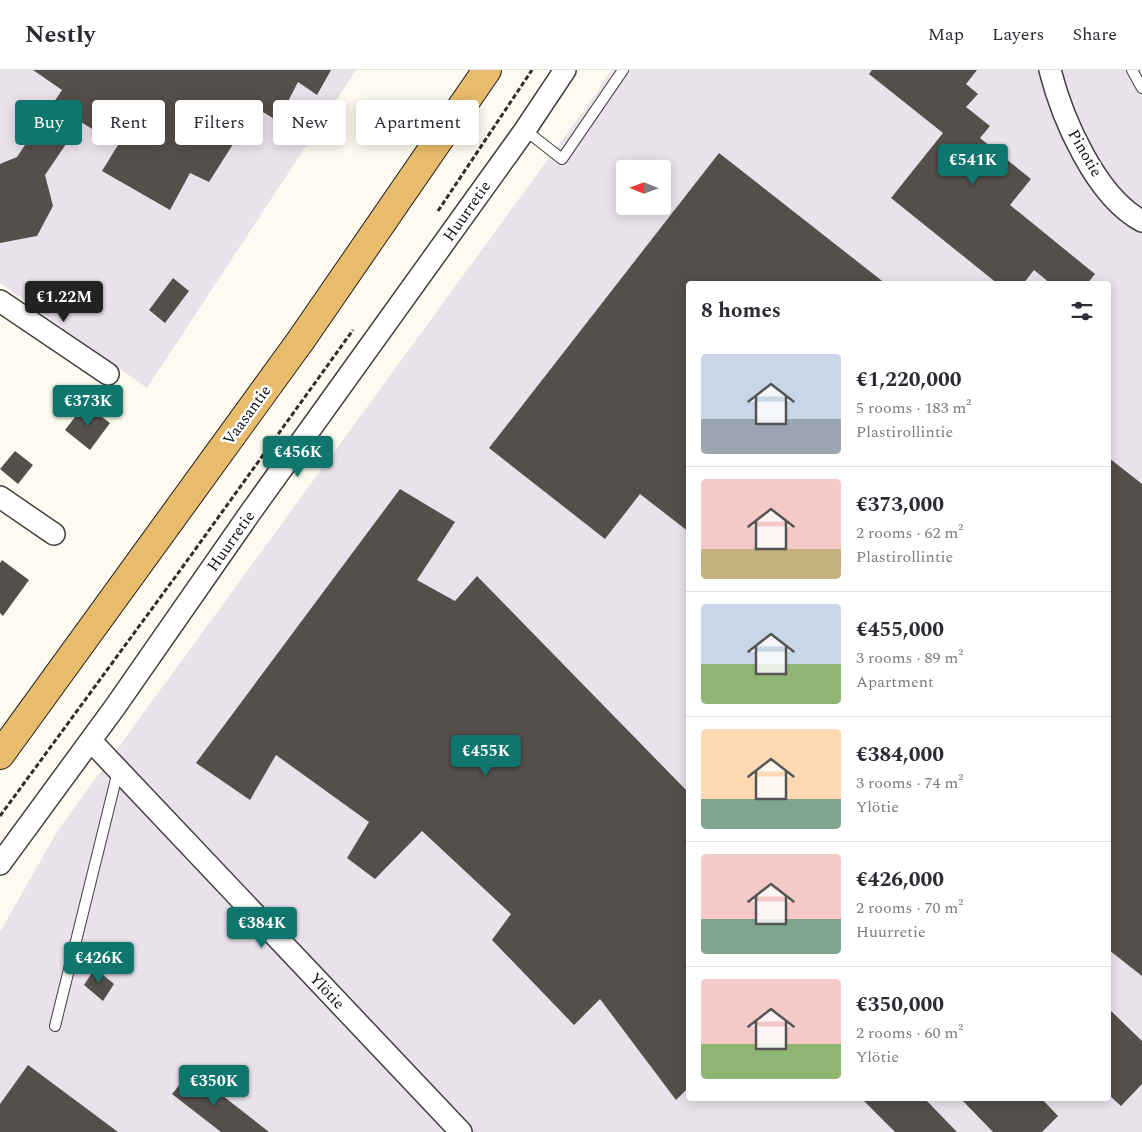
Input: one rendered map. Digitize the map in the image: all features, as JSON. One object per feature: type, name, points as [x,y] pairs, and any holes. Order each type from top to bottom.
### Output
[{"type":"highway","name":"Vaasantie","points":[[0,755],[301,340],[487,70]]},
{"type":"street","name":"Huurretie","points":[[0,864],[91,741],[250,513],[525,130],[565,70]]},
{"type":"street","name":"Pinotie","points":[[1050,70],[1064,116],[1081,152],[1106,190],[1132,216],[1142,221]]},
{"type":"street","points":[[0,301],[108,374]]},
{"type":"street","points":[[0,497],[54,534]]},
{"type":"street","name":"Ylötie","points":[[91,741],[461,1132]]},
{"type":"lane","points":[[525,130],[562,159],[623,70]]},
{"type":"lane","points":[[1132,70],[1142,88]]},
{"type":"lane","points":[[55,1026],[118,770]]},
{"type":"path","points":[[434,217],[532,70]]},
{"type":"path","points":[[0,816],[356,325]]},
{"type":"shaded area","points":[[0,70],[356,70],[336,100],[273,100],[273,145],[307,145],[147,388],[0,283]]},
{"type":"shaded area","points":[[611,70],[1142,70],[1142,1132],[0,1132],[0,932],[58,830],[595,95]]},
{"type":"building","points":[[33,70],[331,70],[317,95],[298,82],[289,100],[273,100],[273,118],[263,112],[263,100],[175,100],[175,145],[232,145],[209,182],[190,173],[170,210],[102,171],[118,145],[165,145],[165,100],[92,100],[92,129],[82,123],[82,100],[55,100],[62,90]]},
{"type":"building","points":[[872,70],[977,70],[966,84],[978,94],[966,107],[990,126],[980,138],[1031,179],[1010,205],[1095,274],[1089,281],[1047,281],[1034,270],[1025,281],[994,281],[891,198],[943,133],[869,74]]},
{"type":"building","points":[[25,145],[65,145],[45,175],[53,206],[37,236],[0,243],[0,164],[17,157]]},
{"type":"building","points":[[719,153],[882,281],[686,281],[686,530],[640,494],[605,539],[489,448]]},
{"type":"building","points":[[173,278],[189,291],[165,323],[149,310]]},
{"type":"building","points":[[85,404],[110,423],[90,450],[65,430]]},
{"type":"building","points":[[15,451],[33,465],[18,484],[0,469]]},
{"type":"building","points":[[1111,460],[1142,484],[1142,976],[1111,952]]},
{"type":"building","points":[[400,489],[455,522],[417,580],[455,601],[477,576],[686,790],[686,1090],[676,1100],[600,999],[574,1025],[492,940],[511,914],[422,831],[375,879],[347,858],[369,822],[276,755],[250,800],[196,763]]},
{"type":"building","points":[[2,560],[29,580],[3,616],[0,613],[0,563]]},
{"type":"building","points":[[95,968],[114,984],[103,1001],[84,985]]},
{"type":"building","points":[[1111,1011],[1142,1041],[1142,1084],[1121,1106],[1111,1097]]},
{"type":"building","points":[[28,1065],[118,1132],[0,1132],[0,1104]]},
{"type":"building","points":[[191,1071],[269,1132],[221,1132],[172,1094]]},
{"type":"building","points":[[864,1101],[927,1101],[957,1132],[895,1132]]},
{"type":"building","points":[[963,1101],[1044,1101],[1058,1116],[1042,1132],[993,1132]]}]
